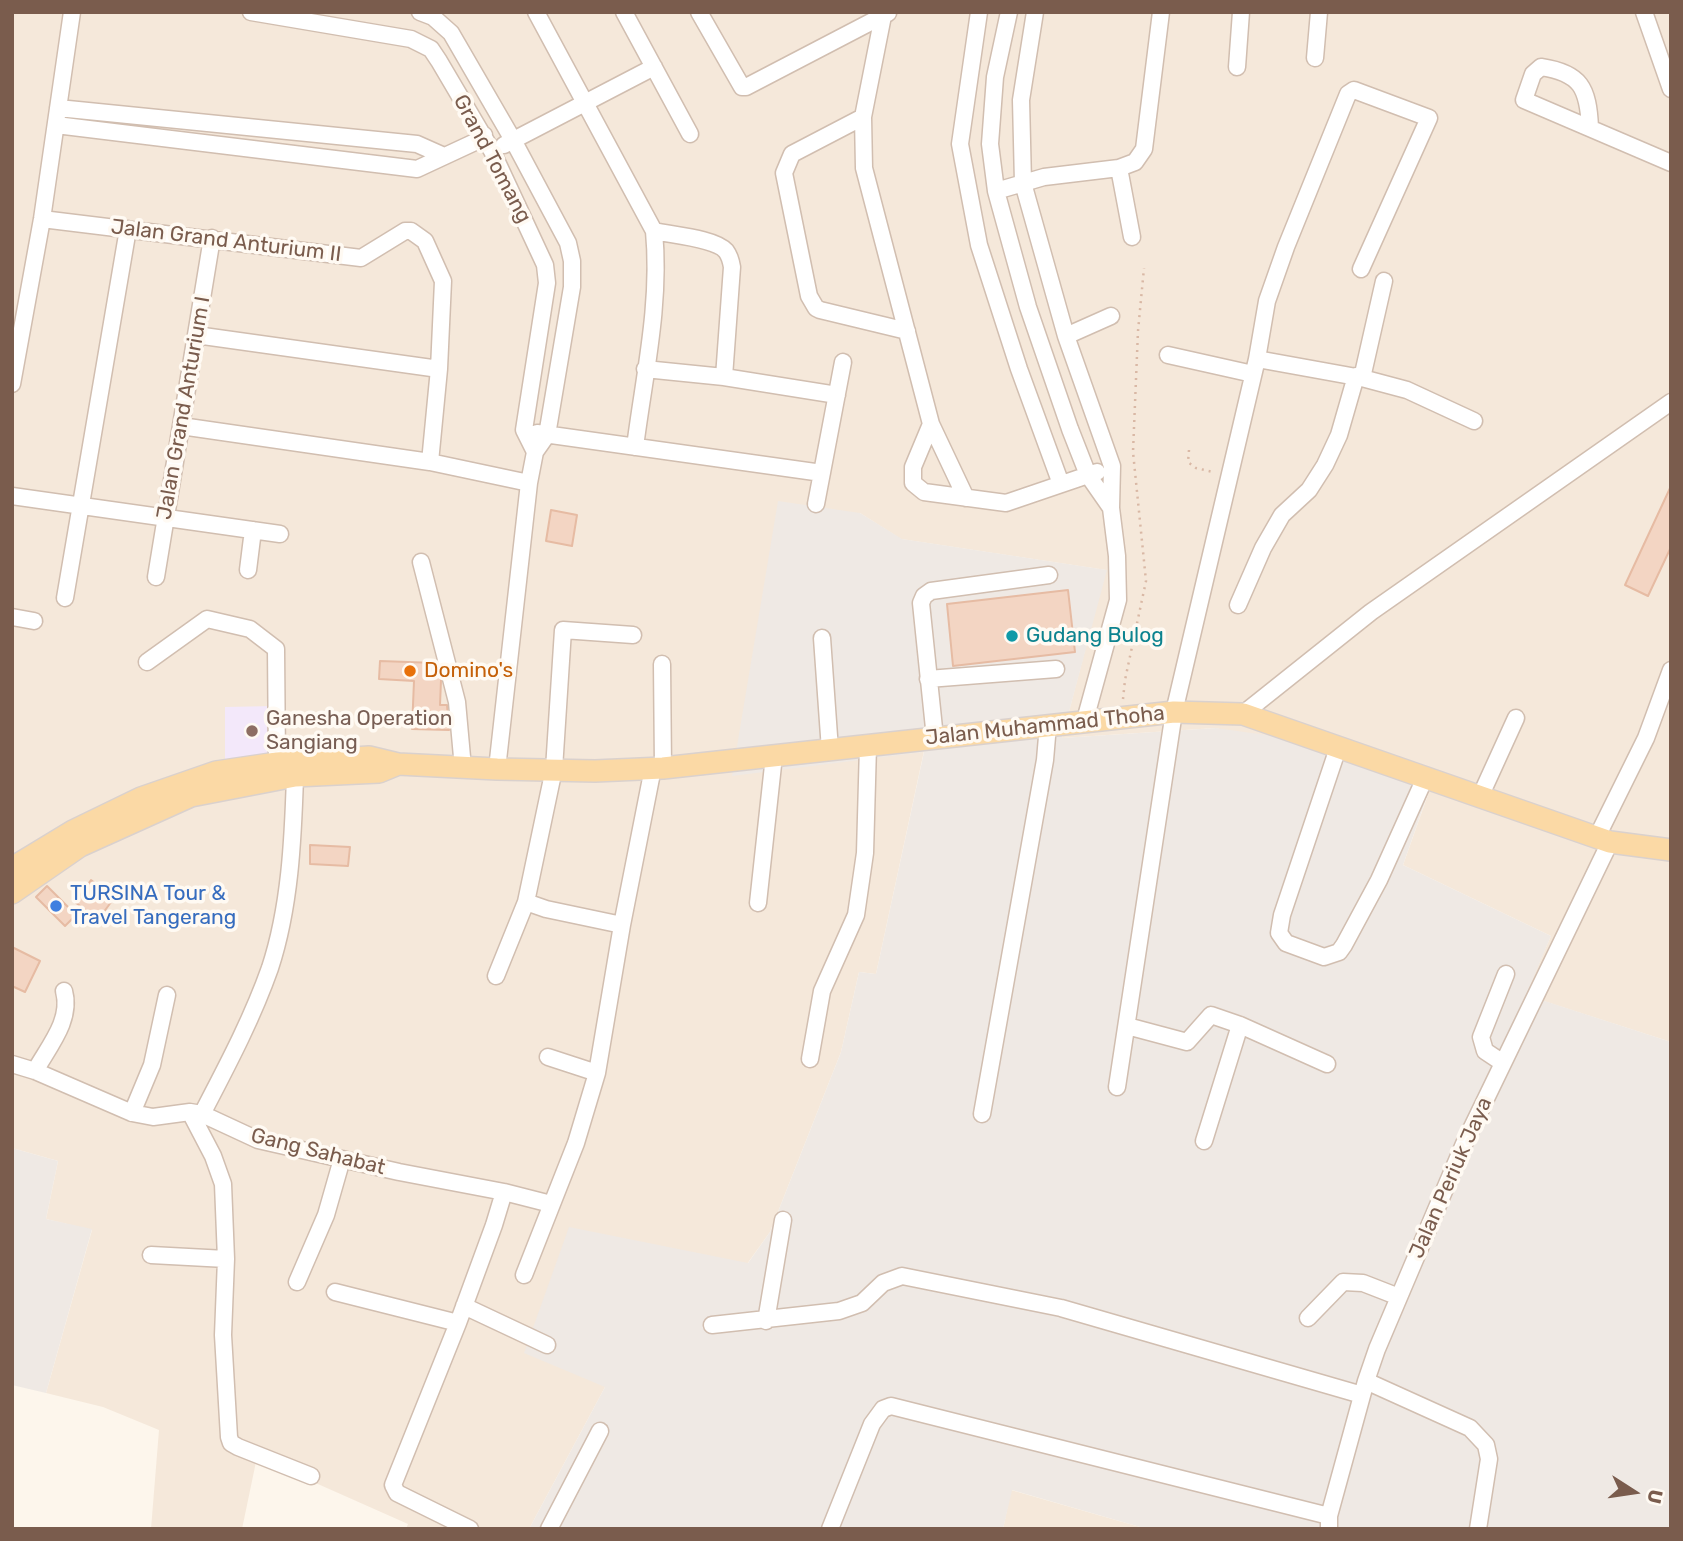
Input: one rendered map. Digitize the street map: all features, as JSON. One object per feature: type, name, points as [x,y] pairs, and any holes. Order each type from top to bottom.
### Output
[{"type":"main road","name":"Jalan Muhammad Thoha","points":[[12,893],[77,838],[141,798],[216,772],[277,763],[369,757],[398,764],[463,768],[594,771],[658,768],[1174,712],[1243,713],[1603,840],[1671,850]]},
{"type":"main road","name":"Jalan Muhammad Thoha","points":[[12,868],[77,838],[191,796],[295,776],[379,772],[398,764]]},
{"type":"street","points":[[12,384],[42,219],[72,12]]},
{"type":"street","name":"Grand Tomang","points":[[251,12],[411,39],[424,43],[431,49],[484,135],[545,265],[547,283],[524,430]]},
{"type":"street","name":"Grand Tomang","points":[[421,12],[442,23],[451,33],[568,243],[572,261],[572,287],[547,435],[535,452],[529,483],[497,769]]},
{"type":"street","points":[[536,12],[653,232],[656,259],[654,312],[635,447]]},
{"type":"street","points":[[624,12],[690,134]]},
{"type":"street","points":[[699,12],[742,87],[887,14]]},
{"type":"street","points":[[979,12],[961,144],[979,245],[1061,484]]},
{"type":"street","points":[[1009,12],[995,77],[990,144],[996,191],[1028,307],[1070,429],[1088,475],[1111,508]]},
{"type":"street","points":[[996,191],[1045,177],[1119,168],[1135,162],[1144,149],[1161,12]]},
{"type":"street","points":[[1237,67],[1241,12]]},
{"type":"street","points":[[1315,58],[1319,12]]},
{"type":"street","points":[[1644,12],[1671,89]]},
{"type":"street","points":[[1032,13],[1021,100],[1023,183],[1066,336],[1112,466],[1111,508],[1117,556],[1118,600],[1085,720]]},
{"type":"street","points":[[887,14],[863,117],[864,168],[931,424],[966,498]]},
{"type":"street","points":[[492,151],[654,67]]},
{"type":"street","points":[[1590,127],[1585,89],[1576,78],[1558,69],[1541,67],[1533,74],[1524,100],[1671,163]]},
{"type":"street","points":[[1116,1087],[1174,712],[1255,366],[1266,301],[1348,94],[1354,90],[1429,118],[1361,269]]},
{"type":"street","points":[[58,107],[417,144],[444,156]]},
{"type":"street","points":[[863,117],[792,154],[784,173],[809,296],[816,308],[906,331]]},
{"type":"street","points":[[206,143],[208,124]]},
{"type":"street","points":[[56,125],[417,169],[475,142],[484,135]]},
{"type":"street","points":[[417,144],[417,169]]},
{"type":"street","points":[[961,144],[990,144]]},
{"type":"street","points":[[1119,168],[1132,237]]},
{"type":"street","name":"Jalan Grand Anturium II","points":[[42,219],[361,258],[405,231],[411,231],[425,241],[443,281],[439,369],[430,462]]},
{"type":"street","points":[[65,598],[128,229]]},
{"type":"street","points":[[653,232],[713,243],[726,251],[730,258],[732,267],[724,377]]},
{"type":"street","name":"Jalan Grand Anturium I","points":[[156,577],[212,239]]},
{"type":"street","points":[[1238,604],[1262,548],[1282,515],[1309,490],[1339,435],[1359,377],[1384,281]]},
{"type":"street","points":[[1002,316],[1028,307]]},
{"type":"street","points":[[1066,336],[1111,316]]},
{"type":"street","points":[[196,335],[439,369]]},
{"type":"street","points":[[1168,355],[1359,377],[1408,390],[1474,421]]},
{"type":"street","points":[[816,504],[843,362]]},
{"type":"street","points":[[645,369],[724,377],[837,395]]},
{"type":"street","points":[[1243,713],[1371,612],[1671,402]]},
{"type":"street","points":[[931,424],[913,467],[913,483],[924,492],[1006,503],[1112,466]]},
{"type":"street","points":[[181,426],[430,462],[529,483]]},
{"type":"street","points":[[524,430],[822,474]]},
{"type":"street","points":[[524,430],[535,452]]},
{"type":"street","points":[[12,496],[280,534]]},
{"type":"street","points":[[248,570],[253,530]]},
{"type":"street","points":[[421,562],[457,702],[463,768]]},
{"type":"street","points":[[935,738],[921,603],[924,596],[931,591],[1049,575]]},
{"type":"street","points":[[12,617],[34,621]]},
{"type":"street","points":[[147,662],[207,619],[250,629],[276,649],[277,763]]},
{"type":"street","points":[[496,975],[526,902],[554,769],[563,630],[633,635]]},
{"type":"street","points":[[822,638],[830,750]]},
{"type":"street","points":[[524,1275],[576,1143],[597,1073],[622,925],[658,768],[662,664]]},
{"type":"street","points":[[928,679],[1056,669]]},
{"type":"street","name":"Jalan Periuk Jaya","points":[[1329,1522],[1364,1388],[1399,1297],[1464,1144],[1603,840],[1671,670]]},
{"type":"street","points":[[1480,797],[1516,718]]},
{"type":"street","points":[[982,1114],[1045,760],[1048,725]]},
{"type":"street","points":[[810,1059],[822,991],[856,915],[865,853],[868,746]]},
{"type":"street","points":[[1338,748],[1282,915],[1279,933],[1286,943],[1324,957],[1339,952],[1344,945],[1379,880],[1425,778]]},
{"type":"street","points":[[758,903],[774,756]]},
{"type":"street","points":[[196,1113],[241,1039],[270,966],[289,885],[295,776]]},
{"type":"street","points":[[526,902],[546,909],[622,925]]},
{"type":"street","points":[[1503,1063],[1485,1051],[1481,1041],[1506,974]]},
{"type":"street","points":[[36,1071],[64,1019],[68,1004],[64,991]]},
{"type":"street","points":[[132,1113],[152,1065],[167,995]]},
{"type":"street","points":[[1127,1026],[1187,1042],[1211,1015],[1327,1064]]},
{"type":"street","points":[[1204,1141],[1240,1025]]},
{"type":"street","points":[[548,1057],[597,1073]]},
{"type":"street","points":[[12,1063],[132,1113],[153,1117],[196,1113]]},
{"type":"street","points":[[196,1113],[223,1184],[226,1259],[223,1335],[229,1437],[231,1443],[238,1447],[311,1476]]},
{"type":"street","name":"Gang Sahabat","points":[[196,1113],[258,1140],[551,1204]]},
{"type":"street","points":[[298,1282],[326,1215],[342,1159]]},
{"type":"street","points":[[470,1529],[397,1493],[393,1488],[458,1323],[504,1192]]},
{"type":"street","points":[[766,1321],[783,1220]]},
{"type":"street","points":[[151,1255],[226,1259]]},
{"type":"street","points":[[712,1325],[839,1311],[862,1303],[883,1283],[902,1276],[1061,1308],[1364,1388],[1470,1428],[1486,1445],[1489,1459],[1478,1529]]},
{"type":"street","points":[[1308,1318],[1343,1282],[1363,1283],[1399,1297]]},
{"type":"street","points":[[335,1292],[458,1323]]},
{"type":"street","points":[[464,1306],[547,1345]]},
{"type":"street","points":[[831,1529],[872,1424],[883,1409],[891,1406],[1329,1522]]},
{"type":"street","points":[[549,1529],[600,1431]]},
{"type":"path","points":[[1122,716],[1125,680],[1146,581],[1132,452],[1144,268]]},
{"type":"path","points":[[1189,450],[1188,462],[1196,468],[1230,475]]},
{"type":"shaded area","points":[[12,12],[1671,12],[1671,1042],[1525,995],[1551,936],[1403,865],[1430,789],[1216,728],[1062,738],[1106,570],[901,539],[860,513],[924,751],[876,974],[859,972],[841,1052],[770,1232],[747,1264],[569,1228],[605,1387],[529,1529],[406,1529],[408,1524],[257,1457],[242,1529],[151,1529],[159,1430],[103,1407],[46,1393],[92,1230],[46,1219],[58,1161],[12,1148]]},
{"type":"shaded area","points":[[778,501],[860,513],[902,539],[1107,570],[1062,738],[1216,728],[1301,740],[1430,788],[1403,865],[1551,936],[1526,995],[1671,1042],[1671,1529],[1147,1529],[1012,1490],[1003,1529],[529,1529],[605,1387],[524,1353],[569,1227],[748,1263],[770,1232],[841,1052],[859,972],[876,974],[924,752],[732,776]]},
{"type":"shaded area","points":[[275,706],[274,753],[225,761],[225,707]]},
{"type":"shaded area","points":[[12,1148],[58,1161],[46,1219],[92,1229],[46,1393],[12,1385]]},
{"type":"shaded area","points":[[1011,1490],[1147,1529],[1003,1529]]},
{"type":"building","points":[[1671,486],[1671,547],[1648,596],[1625,585]]},
{"type":"building","points":[[551,510],[577,515],[572,546],[546,541]]},
{"type":"building","name":"Gudang Bulog","points":[[1068,590],[1075,652],[953,666],[947,604]]},
{"type":"building","points":[[380,661],[436,663],[441,680],[440,705],[447,705],[449,730],[412,729],[414,681],[379,679]]},
{"type":"building","points":[[310,845],[350,847],[348,866],[310,864]]},
{"type":"building","points":[[91,880],[114,898],[98,920],[75,902]]},
{"type":"building","name":"TURSINA Tour & Travel Tangerang","points":[[47,886],[76,915],[65,926],[36,897]]},
{"type":"building","points":[[12,947],[40,961],[25,992],[12,986]]},
{"type":"place","name":"Gudang Bulog","points":[[1012,636]]},
{"type":"place","name":"Domino's","points":[[410,671]]},
{"type":"place","name":"Ganesha Operation Sangiang","points":[[252,731]]},
{"type":"place","name":"TURSINA Tour & Travel Tangerang","points":[[56,906]]}]
